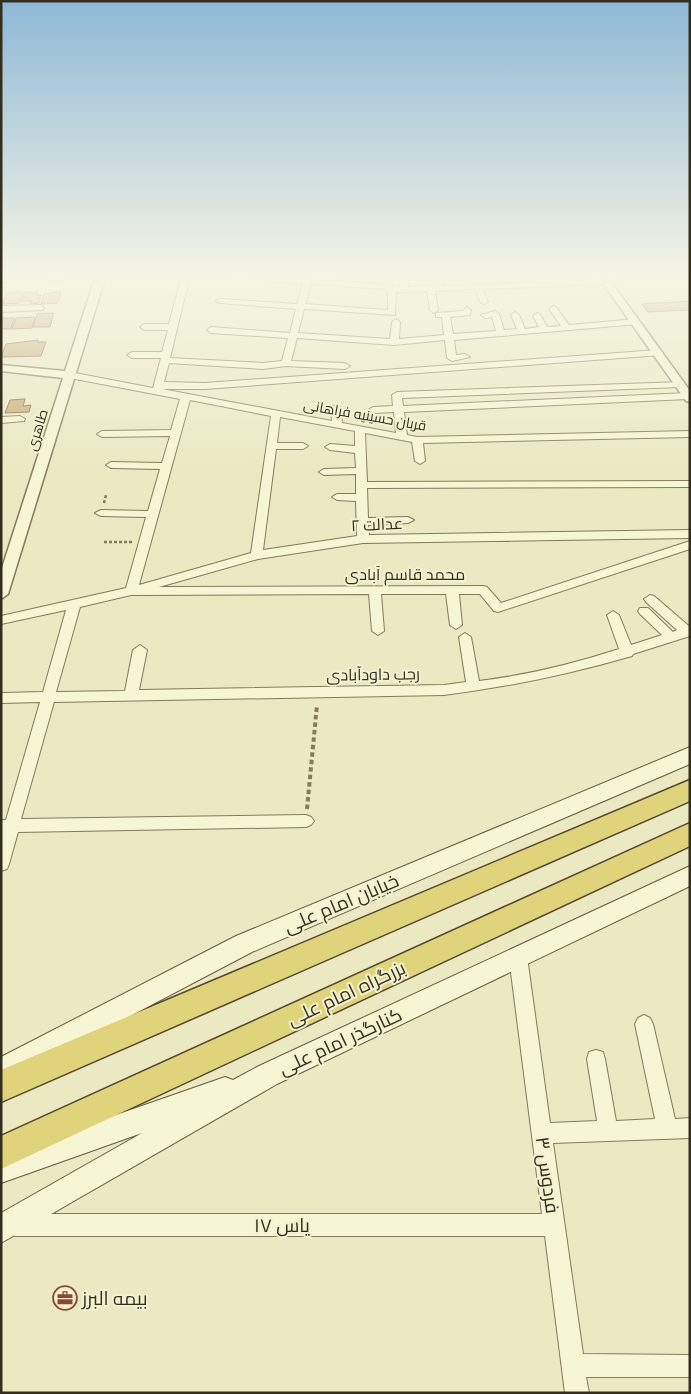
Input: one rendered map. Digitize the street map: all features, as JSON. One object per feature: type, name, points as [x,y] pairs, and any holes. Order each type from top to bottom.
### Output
[{"type":"highway","points":[[1,1086],[690,790]]},
{"type":"highway","name":"بزرگراه امام علی","points":[[1,1153],[690,834]]},
{"type":"main road","name":"خیابان امام علی","points":[[1,1071],[244,944],[690,755]]},
{"type":"main road","name":"کنارگذر امام علی","points":[[6,1227],[268,1075],[690,875]]},
{"type":"main road","points":[[1,1169],[268,1075]]},
{"type":"street","name":"طاهری","points":[[1,594],[81,340]]},
{"type":"street","points":[[170,340],[158,388],[658,353]]},
{"type":"street","points":[[286,363],[292,340]]},
{"type":"street","points":[[361,340],[394,342],[421,340]]},
{"type":"street","points":[[450,340],[452,358],[465,357]]},
{"type":"street","points":[[649,340],[689,397]]},
{"type":"street","points":[[132,355],[263,366],[286,363],[345,366]]},
{"type":"street","points":[[1,368],[70,374]]},
{"type":"street","name":"قربان حسینیه فراهانی","points":[[70,374],[158,388],[186,396],[416,440],[690,434]]},
{"type":"street","points":[[402,438],[397,395],[680,384]]},
{"type":"street","points":[[131,592],[186,396]]},
{"type":"street","points":[[373,410],[689,397]]},
{"type":"street","points":[[336,408],[337,425]]},
{"type":"street","points":[[257,555],[276,414]]},
{"type":"street","points":[[1,420],[20,419]]},
{"type":"street","points":[[360,430],[363,539]]},
{"type":"street","points":[[102,434],[176,433]]},
{"type":"street","points":[[416,440],[420,461]]},
{"type":"street","points":[[272,446],[302,446]]},
{"type":"street","points":[[330,448],[360,450]]},
{"type":"street","points":[[111,465],[167,466]]},
{"type":"street","points":[[324,472],[361,471]]},
{"type":"street","points":[[362,485],[564,486],[690,484]]},
{"type":"street","points":[[338,497],[362,498]]},
{"type":"street","points":[[101,513],[153,514]]},
{"type":"street","points":[[363,522],[408,520]]},
{"type":"street","name":"عدالت ۲","points":[[1,620],[131,592],[257,555],[363,539],[690,534]]},
{"type":"street","name":"محمد قاسم آبادی","points":[[131,592],[483,590],[498,608],[690,546]]},
{"type":"street","points":[[375,590],[378,631]]},
{"type":"street","points":[[452,590],[456,625]]},
{"type":"street","points":[[650,599],[688,632]]},
{"type":"street","points":[[1,864],[7,826],[49,697],[74,605]]},
{"type":"street","points":[[644,612],[671,637]]},
{"type":"street","points":[[613,615],[627,653]]},
{"type":"street","name":"رجب داودآبادی","points":[[1,698],[444,690],[571,670],[688,632]]},
{"type":"street","points":[[464,637],[473,686]]},
{"type":"street","points":[[131,696],[140,650]]},
{"type":"street","points":[[7,826],[306,820]]},
{"type":"street","name":"فردوس ۳","points":[[518,956],[577,1393]]},
{"type":"street","points":[[644,1024],[667,1129]]},
{"type":"street","points":[[596,1059],[608,1131]]},
{"type":"street","points":[[542,1133],[690,1128]]},
{"type":"street","name":"یاس ۱۷","points":[[6,1227],[555,1225]]},
{"type":"street","points":[[574,1364],[690,1366]]},
{"type":"path","points":[[104,542],[145,543]]},
{"type":"path","points":[[306,820],[318,692]]},
{"type":"building","points":[[38,340],[38,342],[46,342],[41,356],[1,357],[6,344]]},
{"type":"building","points":[[25,399],[23,406],[31,405],[29,412],[5,413],[10,400]]},
{"type":"place","name":"بیمه البرز","points":[[65,1298]]}]
